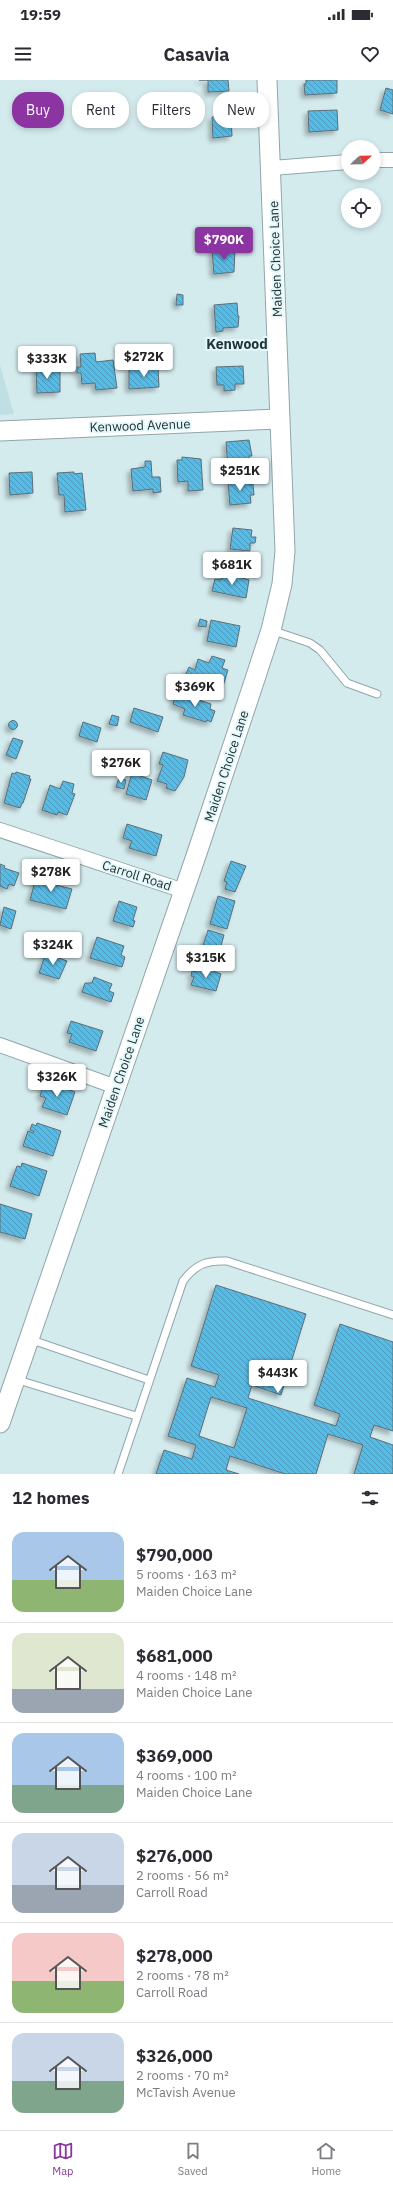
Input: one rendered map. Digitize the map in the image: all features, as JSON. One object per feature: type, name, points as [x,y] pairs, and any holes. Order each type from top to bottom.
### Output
[{"type":"main road","name":"Maiden Choice Lane","points":[[0,1423],[184,891],[271,630],[282,584],[285,551],[279,419],[272,168],[267,80]]},
{"type":"main road","name":"Kenwood Avenue","points":[[0,431],[279,419]]},
{"type":"street","points":[[381,160],[393,160]]},
{"type":"street","points":[[272,168],[341,163]]},
{"type":"street","name":"Carroll Road","points":[[0,830],[184,891]]},
{"type":"street","points":[[0,1045],[116,1087]]},
{"type":"lane","points":[[271,630],[310,643],[320,650],[347,683],[377,694]]},
{"type":"lane","points":[[118,1474],[148,1380],[183,1280],[190,1271],[200,1263],[227,1261],[393,1315]]},
{"type":"lane","points":[[29,1339],[148,1380]]},
{"type":"lane","points":[[15,1379],[136,1416]]},
{"type":"shaded area","points":[[0,365],[14,414],[0,415]]},
{"type":"building","points":[[208,80],[228,80],[229,91],[208,92]]},
{"type":"building","points":[[306,80],[337,80],[337,93],[305,95],[304,84],[306,84]]},
{"type":"building","points":[[386,88],[393,90],[393,114],[380,110]]},
{"type":"building","points":[[337,110],[338,130],[309,132],[308,111]]},
{"type":"building","points":[[212,117],[213,128],[232,128],[232,136],[213,138]]},
{"type":"building","points":[[235,249],[234,272],[214,274],[212,250]]},
{"type":"building","points":[[177,294],[183,295],[183,305],[176,305]]},
{"type":"building","points":[[237,303],[239,316],[238,327],[223,328],[223,331],[216,332],[214,305]]},
{"type":"building","points":[[95,353],[96,362],[113,360],[117,388],[96,390],[95,383],[82,384],[81,373],[77,373],[77,367],[81,367],[80,354]]},
{"type":"building","points":[[46,361],[47,371],[60,371],[60,392],[37,393],[36,369],[39,369],[39,362]]},
{"type":"building","points":[[243,366],[244,384],[235,384],[235,390],[224,391],[224,385],[217,385],[216,367]]},
{"type":"building","points":[[158,367],[159,387],[129,389],[129,368]]},
{"type":"building","points":[[249,440],[252,456],[249,456],[250,465],[228,467],[226,442]]},
{"type":"building","points":[[182,457],[201,459],[203,490],[188,491],[188,481],[178,482],[177,460],[182,460]]},
{"type":"building","points":[[145,461],[151,461],[152,477],[160,477],[161,492],[153,493],[153,489],[133,491],[131,469],[145,467]]},
{"type":"building","points":[[32,472],[33,493],[10,495],[9,473]]},
{"type":"building","points":[[74,472],[74,474],[82,473],[86,510],[65,512],[64,495],[59,495],[57,473]]},
{"type":"building","points":[[249,480],[250,485],[253,484],[254,495],[250,495],[251,503],[230,505],[228,482]]},
{"type":"building","points":[[233,528],[252,530],[251,537],[256,537],[255,543],[250,543],[250,551],[230,549]]},
{"type":"building","points":[[223,572],[249,580],[246,598],[212,591],[215,579],[221,580]]},
{"type":"building","points":[[200,619],[207,621],[206,627],[198,626]]},
{"type":"building","points":[[211,620],[240,626],[236,647],[207,641]]},
{"type":"building","points":[[212,656],[225,660],[222,668],[228,670],[223,686],[186,674],[189,667],[195,670],[198,659],[209,663]]},
{"type":"building","points":[[176,695],[182,698],[183,695],[211,704],[210,709],[215,711],[211,722],[207,720],[206,722],[183,715],[185,709],[173,704]]},
{"type":"building","points":[[134,708],[163,717],[158,732],[130,722]]},
{"type":"building","points":[[112,715],[119,717],[117,726],[109,724]]},
{"type":"building","points":[[13,720],[18,725],[13,730],[8,725]]},
{"type":"building","points":[[83,722],[101,728],[97,742],[79,736]]},
{"type":"building","points":[[13,738],[23,741],[16,759],[6,755]]},
{"type":"building","points":[[163,752],[188,760],[184,777],[175,791],[166,788],[167,784],[157,781],[163,765],[159,764]]},
{"type":"building","points":[[16,772],[30,776],[29,779],[31,779],[20,808],[4,803],[12,773],[15,774]]},
{"type":"building","points":[[132,773],[152,780],[146,800],[126,794]]},
{"type":"building","points":[[119,778],[126,780],[124,789],[116,787]]},
{"type":"building","points":[[63,781],[74,784],[72,793],[75,794],[67,815],[58,812],[57,815],[42,810],[50,785],[60,789]]},
{"type":"building","points":[[127,824],[162,835],[156,856],[129,848],[132,841],[123,838]]},
{"type":"building","points":[[231,861],[246,866],[235,892],[225,889],[227,882],[224,881]]},
{"type":"building","points":[[0,864],[5,866],[4,868],[19,873],[14,886],[9,884],[7,889],[0,886]]},
{"type":"building","points":[[45,875],[57,879],[56,885],[72,889],[66,909],[30,900],[36,878],[43,880]]},
{"type":"building","points":[[218,896],[235,901],[227,929],[210,924]]},
{"type":"building","points":[[119,901],[137,907],[133,920],[135,921],[133,927],[113,921]]},
{"type":"building","points":[[4,907],[16,911],[11,929],[0,925]]},
{"type":"building","points":[[208,930],[224,935],[216,964],[199,958]]},
{"type":"building","points":[[97,937],[124,946],[121,955],[125,957],[122,967],[90,958]]},
{"type":"building","points":[[52,940],[63,943],[59,953],[49,950]]},
{"type":"building","points":[[46,953],[67,961],[59,979],[39,973]]},
{"type":"building","points":[[198,965],[221,974],[216,991],[191,985],[194,977],[191,976],[192,971],[196,972]]},
{"type":"building","points":[[94,977],[112,984],[109,991],[114,993],[111,1002],[82,992],[85,983],[92,983]]},
{"type":"building","points":[[71,1021],[103,1031],[96,1051],[69,1042],[72,1034],[67,1033]]},
{"type":"building","points":[[51,1082],[75,1092],[67,1115],[42,1107],[46,1098],[40,1096],[44,1083],[50,1085]]},
{"type":"building","points":[[37,1123],[61,1131],[53,1156],[23,1146],[28,1131],[33,1133],[34,1131],[30,1130],[32,1124],[36,1126]]},
{"type":"building","points":[[22,1163],[47,1171],[39,1196],[10,1186],[17,1166],[21,1167]]},
{"type":"building","points":[[0,1204],[32,1214],[25,1239],[0,1232]]},
{"type":"building","points":[[216,1285],[306,1314],[281,1395],[252,1385],[248,1398],[336,1426],[340,1414],[314,1405],[340,1324],[393,1342],[393,1431],[374,1425],[370,1437],[393,1445],[393,1474],[354,1474],[363,1445],[328,1434],[316,1474],[285,1474],[230,1456],[226,1470],[239,1474],[156,1474],[164,1450],[192,1459],[196,1445],[168,1436],[187,1378],[215,1387],[219,1375],[191,1366]],"holes":[[[211,1397],[247,1408],[234,1448],[199,1436]]]},
{"type":"district","name":"Kenwood","points":[[237,344]]}]
